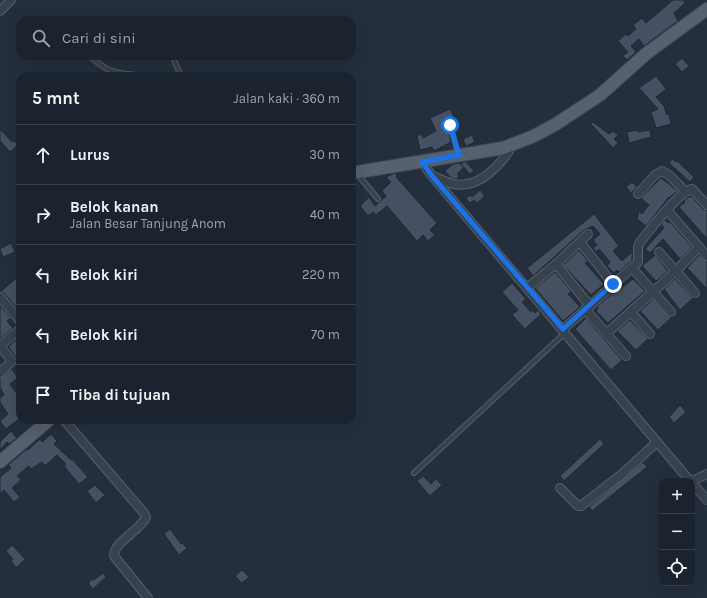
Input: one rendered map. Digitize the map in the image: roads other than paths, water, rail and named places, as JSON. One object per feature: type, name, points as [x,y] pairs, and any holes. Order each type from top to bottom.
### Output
[{"type":"main road","points":[[356,172],[422,162],[513,145],[556,124],[600,95],[647,54],[707,8]]},
{"type":"main road","points":[[0,462],[44,424]]},
{"type":"street","points":[[0,11],[11,0]]},
{"type":"street","points":[[432,176],[454,184],[470,183],[492,171],[502,162],[513,145]]},
{"type":"street","points":[[422,162],[432,176],[564,331],[656,443],[687,478]]},
{"type":"street","points":[[638,194],[655,175],[662,171],[669,175],[686,192]]},
{"type":"street","points":[[564,331],[640,260],[638,247],[640,242],[667,210],[686,192],[692,189],[707,205]]},
{"type":"street","points":[[667,210],[707,256]]},
{"type":"street","points":[[527,288],[556,264],[588,234]]},
{"type":"street","points":[[580,242],[613,284]]},
{"type":"street","points":[[607,334],[676,271],[699,247]]},
{"type":"street","points":[[660,252],[695,293]]},
{"type":"street","points":[[556,264],[607,334],[626,356]]},
{"type":"street","points":[[632,268],[671,312]]},
{"type":"street","points":[[0,297],[16,313]]},
{"type":"street","points":[[631,312],[650,334]]},
{"type":"street","points":[[0,372],[12,361],[0,346],[16,332]]},
{"type":"street","points":[[67,424],[146,517],[143,523],[116,548],[114,556],[148,598]]},
{"type":"street","points":[[560,488],[574,504],[581,506],[621,475],[656,443]]},
{"type":"street","points":[[695,480],[707,474]]},
{"type":"street","points":[[695,486],[707,500]]},
{"type":"lane","points":[[95,60],[111,72]]},
{"type":"lane","points":[[174,60],[180,72]]},
{"type":"lane","points":[[450,125],[459,155]]},
{"type":"lane","points":[[356,174],[378,199]]},
{"type":"lane","points":[[414,473],[564,331]]}]
